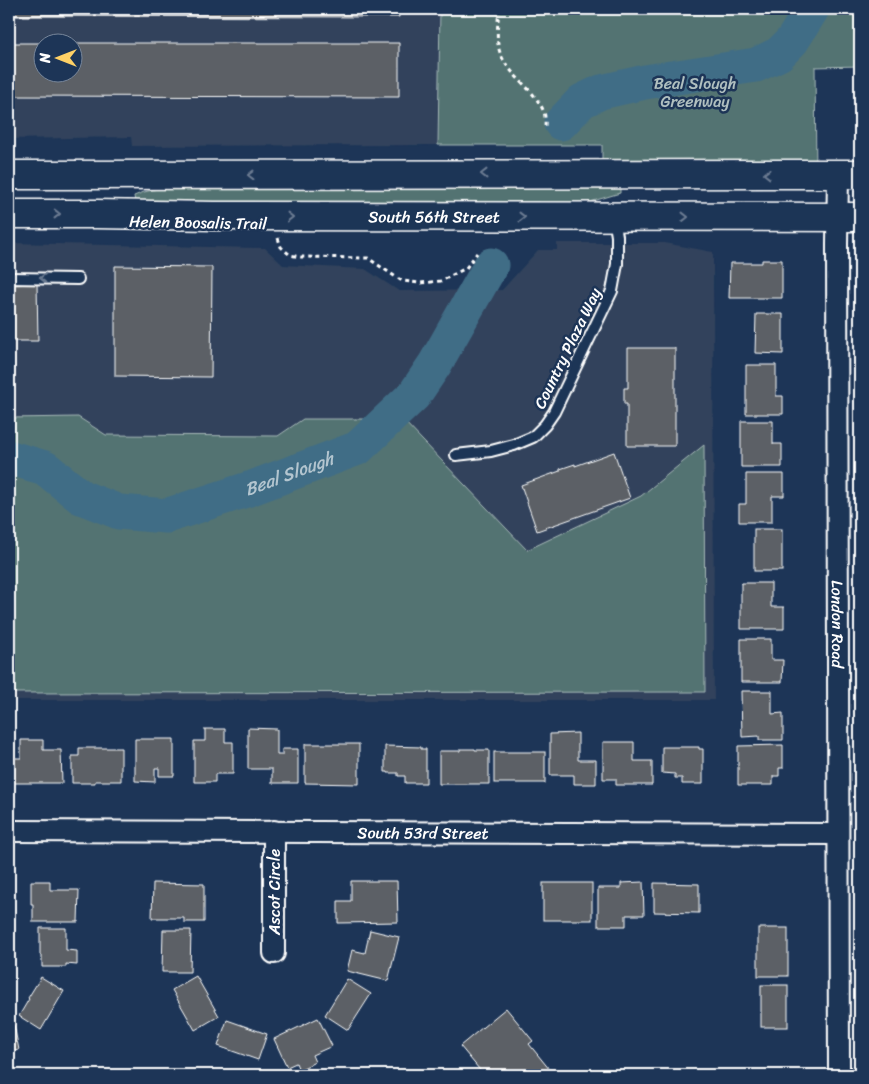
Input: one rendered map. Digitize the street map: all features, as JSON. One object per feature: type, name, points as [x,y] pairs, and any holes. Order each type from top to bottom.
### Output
[{"type":"main road","points":[[9,175],[849,174]]},
{"type":"main road","name":"South 56th Street","points":[[9,214],[849,217]]},
{"type":"street","name":"London Road","points":[[839,1075],[837,244],[849,217],[849,174]]},
{"type":"street","name":"South 53rd Street","points":[[9,831],[838,834]]},
{"type":"street","name":"Ascot Circle","points":[[274,831],[274,953]]},
{"type":"lane","name":"Country Plaza Way","points":[[456,455],[491,451],[514,445],[533,437],[554,412],[612,291],[617,264],[617,236],[614,217]]},
{"type":"lane","points":[[9,278],[78,279]]},
{"type":"path","points":[[498,9],[500,53],[507,65],[544,111],[545,129]]},
{"type":"path","name":"Helen Boosalis Trail","points":[[277,236],[281,247],[290,255],[302,257],[368,258],[402,280],[420,283],[441,281],[466,268],[477,253]]},
{"type":"shaded area","points":[[9,9],[440,9],[438,145],[132,146],[131,137],[9,139]]},
{"type":"shaded area","points":[[9,243],[265,248],[283,265],[365,269],[399,291],[502,290],[538,250],[557,250],[557,243],[665,243],[713,252],[714,700],[9,700]]},
{"type":"green space","name":"Beal Slough Greenway","points":[[440,9],[860,9],[860,66],[815,67],[816,174],[602,174],[602,145],[438,145]]},
{"type":"green space","points":[[620,187],[620,193],[590,202],[571,203],[135,202],[134,196],[162,188]]},
{"type":"green space","points":[[78,417],[106,435],[278,436],[303,419],[402,419],[527,550],[641,496],[704,445],[705,692],[9,693],[9,418]]},
{"type":"building","points":[[9,9],[399,9],[399,17],[9,16]]},
{"type":"building","points":[[9,43],[32,43],[32,82],[82,82],[82,43],[399,43],[399,97],[9,96]]},
{"type":"building","points":[[762,260],[782,260],[782,298],[729,298],[730,263],[762,263]]},
{"type":"building","points":[[115,266],[212,267],[211,377],[115,376]]},
{"type":"building","points":[[37,284],[38,341],[9,341],[9,285]]},
{"type":"building","points":[[756,314],[783,314],[783,354],[755,353]]},
{"type":"building","points":[[628,348],[675,348],[675,446],[627,446],[627,404],[624,404],[624,388],[628,388]]},
{"type":"building","points":[[746,365],[776,365],[776,396],[783,396],[783,414],[746,414]]},
{"type":"building","points":[[741,421],[773,421],[773,444],[782,444],[782,467],[741,467]]},
{"type":"building","points":[[614,452],[630,498],[537,531],[521,485],[560,471],[560,469],[575,464],[575,466]]},
{"type":"building","points":[[746,474],[784,474],[784,496],[772,496],[772,522],[739,522],[739,504],[746,504]]},
{"type":"building","points":[[754,529],[782,529],[782,571],[754,571]]},
{"type":"building","points":[[741,583],[771,583],[771,607],[784,607],[784,629],[741,629]]},
{"type":"building","points":[[741,639],[771,639],[771,660],[783,660],[782,682],[741,682]]},
{"type":"building","points":[[741,691],[772,691],[772,714],[783,713],[783,740],[759,740],[759,736],[742,737]]},
{"type":"building","points":[[248,728],[277,729],[277,755],[282,755],[282,749],[298,749],[298,783],[272,783],[272,769],[248,769]]},
{"type":"building","points":[[205,729],[225,729],[225,742],[233,742],[233,774],[215,774],[215,782],[194,782],[194,741],[205,741]]},
{"type":"building","points":[[578,733],[578,760],[596,760],[596,784],[574,784],[574,775],[550,775],[550,734]]},
{"type":"building","points":[[135,739],[174,739],[174,776],[159,776],[159,768],[155,768],[155,782],[135,781]]},
{"type":"building","points":[[21,740],[43,740],[43,750],[61,750],[62,783],[14,783],[14,758],[21,758]]},
{"type":"building","points":[[603,742],[634,742],[634,761],[652,761],[652,785],[616,785],[616,779],[603,779]]},
{"type":"building","points":[[305,744],[359,744],[359,784],[305,783]]},
{"type":"building","points":[[783,745],[783,768],[779,768],[779,776],[773,776],[773,785],[738,785],[738,746]]},
{"type":"building","points":[[385,746],[421,747],[421,749],[426,749],[426,783],[405,783],[405,776],[398,776],[398,773],[385,772]]},
{"type":"building","points":[[662,747],[699,747],[699,749],[703,749],[703,784],[682,784],[682,778],[675,778],[675,774],[662,773]]},
{"type":"building","points":[[79,748],[121,748],[121,781],[72,783],[72,756],[79,756]]},
{"type":"building","points":[[460,749],[489,750],[489,784],[439,784],[439,751],[460,751]]},
{"type":"building","points":[[494,752],[545,752],[545,783],[494,783]]},
{"type":"building","points":[[31,881],[50,881],[50,890],[79,890],[78,922],[33,922]]},
{"type":"building","points":[[351,881],[397,881],[398,922],[338,923],[338,901],[351,901]]},
{"type":"building","points":[[643,882],[644,915],[626,915],[626,926],[598,926],[598,888],[621,888],[621,883]]},
{"type":"building","points":[[153,883],[204,884],[204,922],[184,922],[184,918],[152,918]]},
{"type":"building","points":[[543,883],[592,883],[592,920],[543,920]]},
{"type":"building","points":[[654,883],[699,884],[699,913],[654,912]]},
{"type":"building","points":[[40,928],[66,928],[66,950],[77,951],[77,965],[66,964],[66,967],[42,967]]},
{"type":"building","points":[[758,928],[788,928],[788,976],[758,976]]},
{"type":"building","points":[[163,930],[191,930],[190,972],[162,972]]},
{"type":"building","points":[[370,930],[399,937],[388,981],[347,971],[352,950],[365,953]]},
{"type":"building","points":[[196,976],[219,1016],[195,1030],[172,990]]},
{"type":"building","points":[[41,977],[64,991],[41,1030],[19,1016]]},
{"type":"building","points":[[347,979],[371,994],[348,1030],[325,1015]]},
{"type":"building","points":[[761,985],[788,985],[788,1027],[761,1027]]},
{"type":"building","points":[[506,1008],[533,1041],[529,1044],[554,1075],[484,1075],[460,1046]]},
{"type":"building","points":[[318,1018],[332,1046],[312,1055],[315,1062],[299,1070],[296,1063],[287,1067],[274,1039]]},
{"type":"building","points":[[227,1020],[267,1034],[258,1060],[218,1046]]},
{"type":"building","points":[[14,1025],[19,1050],[9,1052],[9,1026]]},
{"type":"waterway","name":"Beal Slough","points":[[561,123],[582,101],[601,92],[645,82],[756,65],[779,54],[792,41],[812,9]]},
{"type":"waterway","name":"Beal Slough","points":[[9,459],[45,468],[81,497],[119,512],[166,516],[252,488],[358,448],[414,395],[435,364],[491,265]]}]
